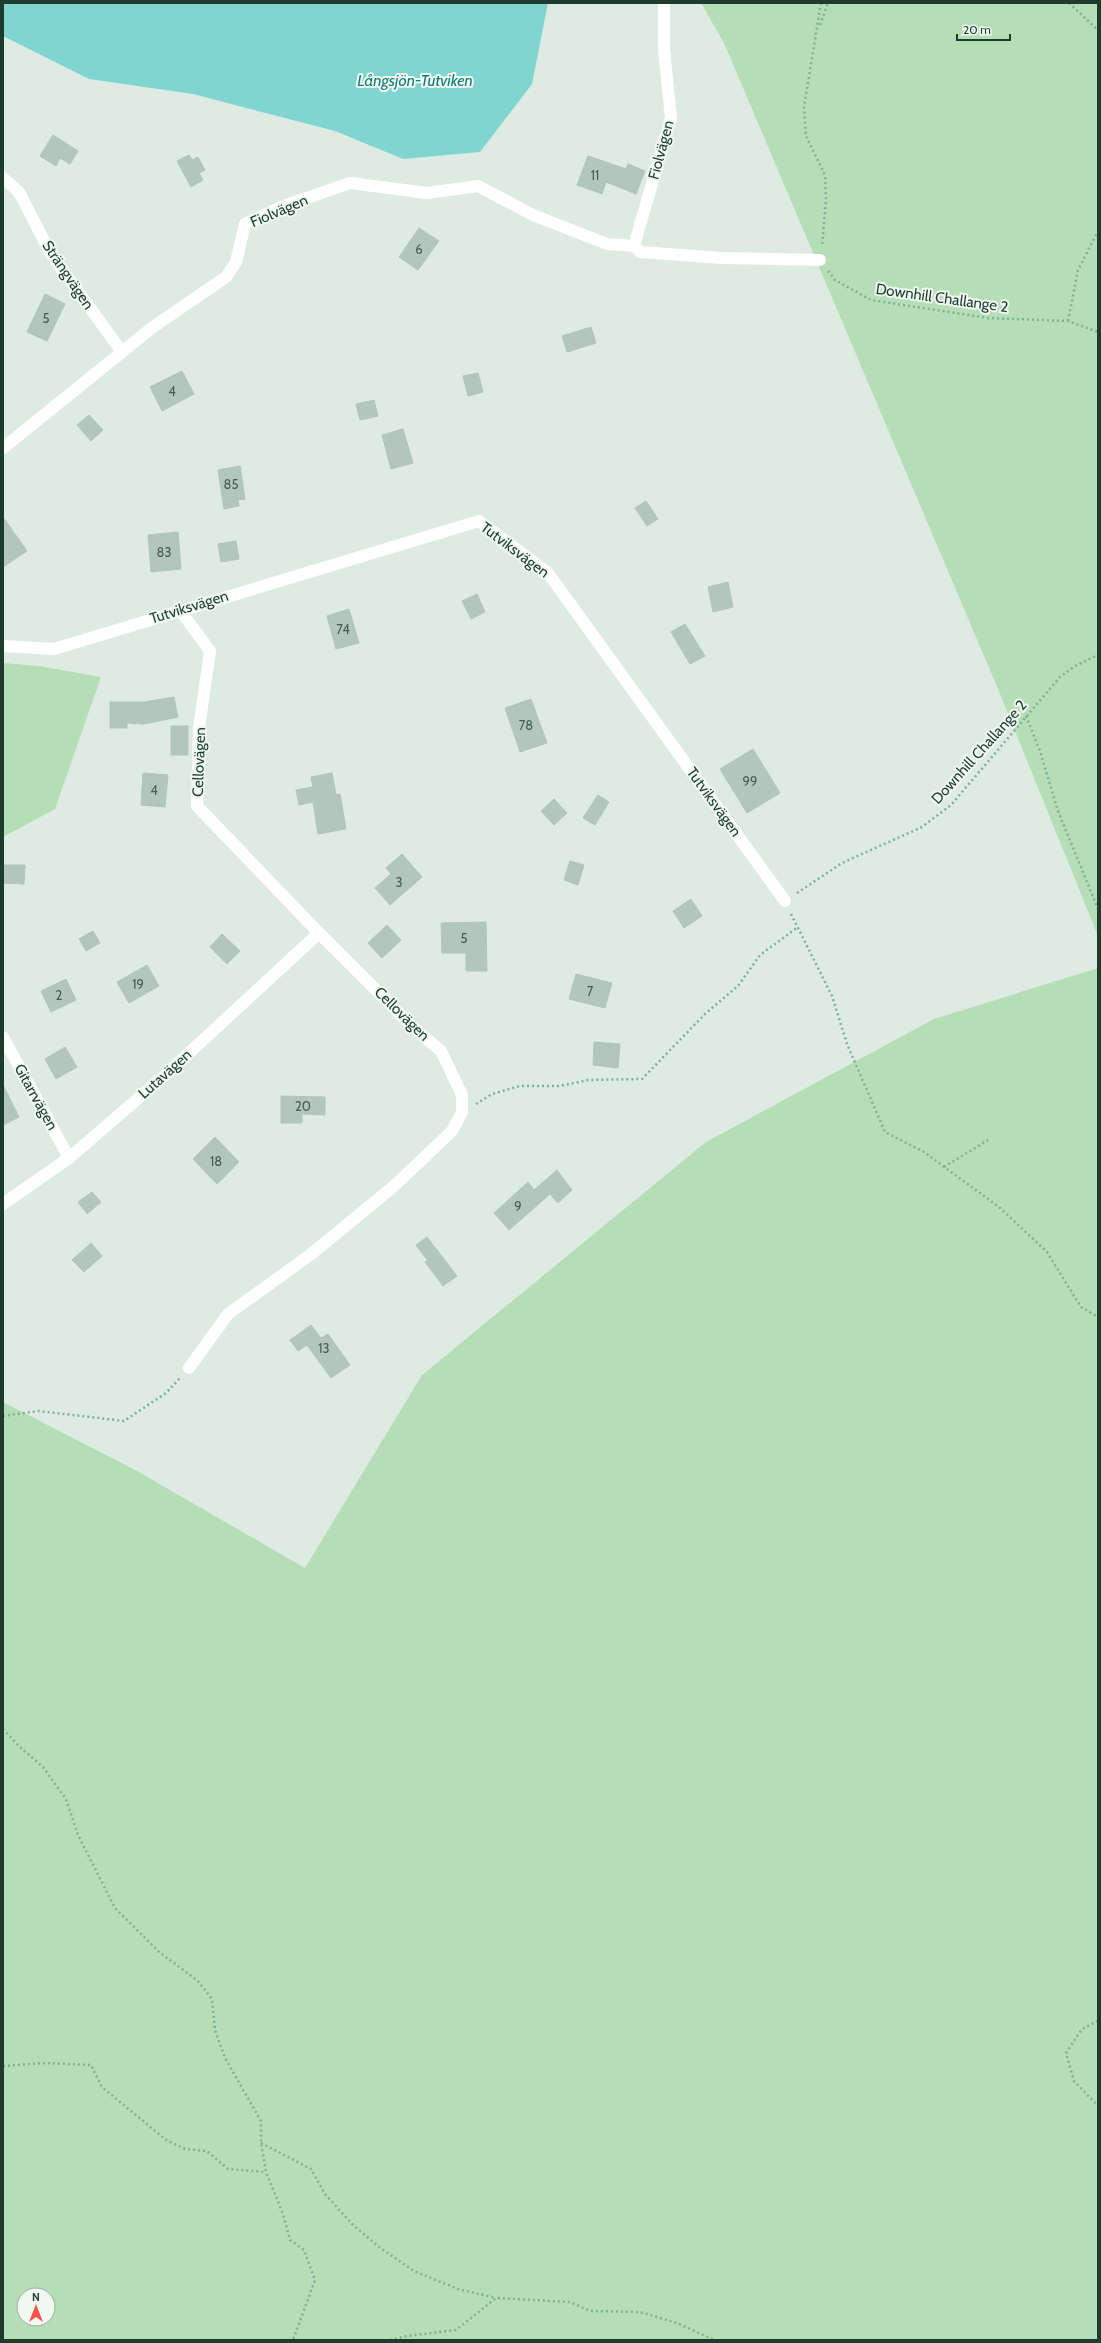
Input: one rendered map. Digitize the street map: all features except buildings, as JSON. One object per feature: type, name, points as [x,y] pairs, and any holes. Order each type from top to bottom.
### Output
[{"type":"street","name":"Fiolvägen","points":[[634,246],[671,118],[664,50],[664,3]]},
{"type":"street","name":"Strängvägen","points":[[3,178],[19,192],[51,254],[122,352]]},
{"type":"street","name":"Fiolvägen","points":[[3,448],[153,327],[226,277],[236,262],[245,224],[281,208],[350,183],[426,193],[478,186],[533,215],[607,244],[634,246],[640,252],[722,258],[821,257]]},
{"type":"street","name":"Tutviksvägen","points":[[3,646],[54,649],[479,521],[548,573],[785,900]]},
{"type":"street","name":"Cellovägen","points":[[180,610],[210,651],[199,728],[198,806],[319,934],[412,1026],[441,1051],[462,1095],[462,1112]]},
{"type":"street","name":"Lutavägen","points":[[3,1204],[69,1158],[163,1077],[319,934]]},
{"type":"street","name":"Gitarrvägen","points":[[3,1037],[69,1158]]},
{"type":"street","points":[[189,1368],[228,1314],[310,1255],[393,1187],[452,1131],[462,1112]]},
{"type":"path","points":[[821,3],[804,107],[806,136],[825,175],[826,200],[821,257]]},
{"type":"path","points":[[817,34],[828,3]]},
{"type":"path","points":[[1069,3],[1098,30]]},
{"type":"path","points":[[1068,321],[1078,270],[1098,230]]},
{"type":"path","name":"Downhill Challange 2","points":[[821,257],[835,280],[871,300],[989,318],[1068,321],[1098,332]]},
{"type":"path","name":"Downhill Challange 2","points":[[785,900],[842,863],[928,823],[951,805],[1060,677],[1075,666],[1098,655]]},
{"type":"path","points":[[1026,716],[1040,751],[1058,811],[1098,909]]},
{"type":"path","points":[[785,900],[832,996],[847,1044],[885,1132],[924,1152],[999,1207],[1047,1252],[1081,1307],[1098,1317]]},
{"type":"path","points":[[462,1112],[492,1094],[520,1086],[560,1086],[588,1080],[642,1079],[706,1013],[738,986],[760,955],[798,927]]},
{"type":"path","points":[[944,1166],[988,1140]]},
{"type":"path","points":[[3,1416],[39,1411],[124,1421],[166,1393],[189,1368]]},
{"type":"path","points":[[3,1728],[21,1748],[43,1767],[66,1799],[78,1834],[115,1908],[159,1952],[197,1980],[212,1999],[215,2030],[225,2058],[261,2121],[261,2143],[266,2172],[283,2214],[290,2240],[304,2250],[315,2280],[293,2340]]},
{"type":"path","points":[[1098,2021],[1082,2029],[1066,2053],[1074,2081],[1098,2106]]},
{"type":"path","points":[[3,2066],[45,2064],[91,2065],[102,2087],[166,2140],[185,2149],[207,2151],[228,2168],[266,2172]]},
{"type":"path","points":[[261,2143],[311,2169],[325,2194],[353,2225],[379,2247],[414,2271],[458,2289],[496,2298],[570,2302],[590,2311],[640,2312],[677,2323],[714,2340]]},
{"type":"path","points":[[390,2340],[407,2336],[456,2330],[496,2298]]},
{"type":"green space","points":[[701,3],[1098,3],[1098,936],[998,689],[724,43]]},
{"type":"green space","points":[[3,663],[39,666],[101,677],[55,809],[3,837]]},
{"type":"green space","points":[[1098,968],[1098,2340],[3,2340],[3,1402],[137,1471],[305,1568],[422,1375],[706,1142],[934,1019]]},
{"type":"water","name":"Långsjön-Tutviken","points":[[3,3],[548,3],[532,84],[480,152],[403,159],[335,131],[193,94],[89,79],[3,36]]}]
